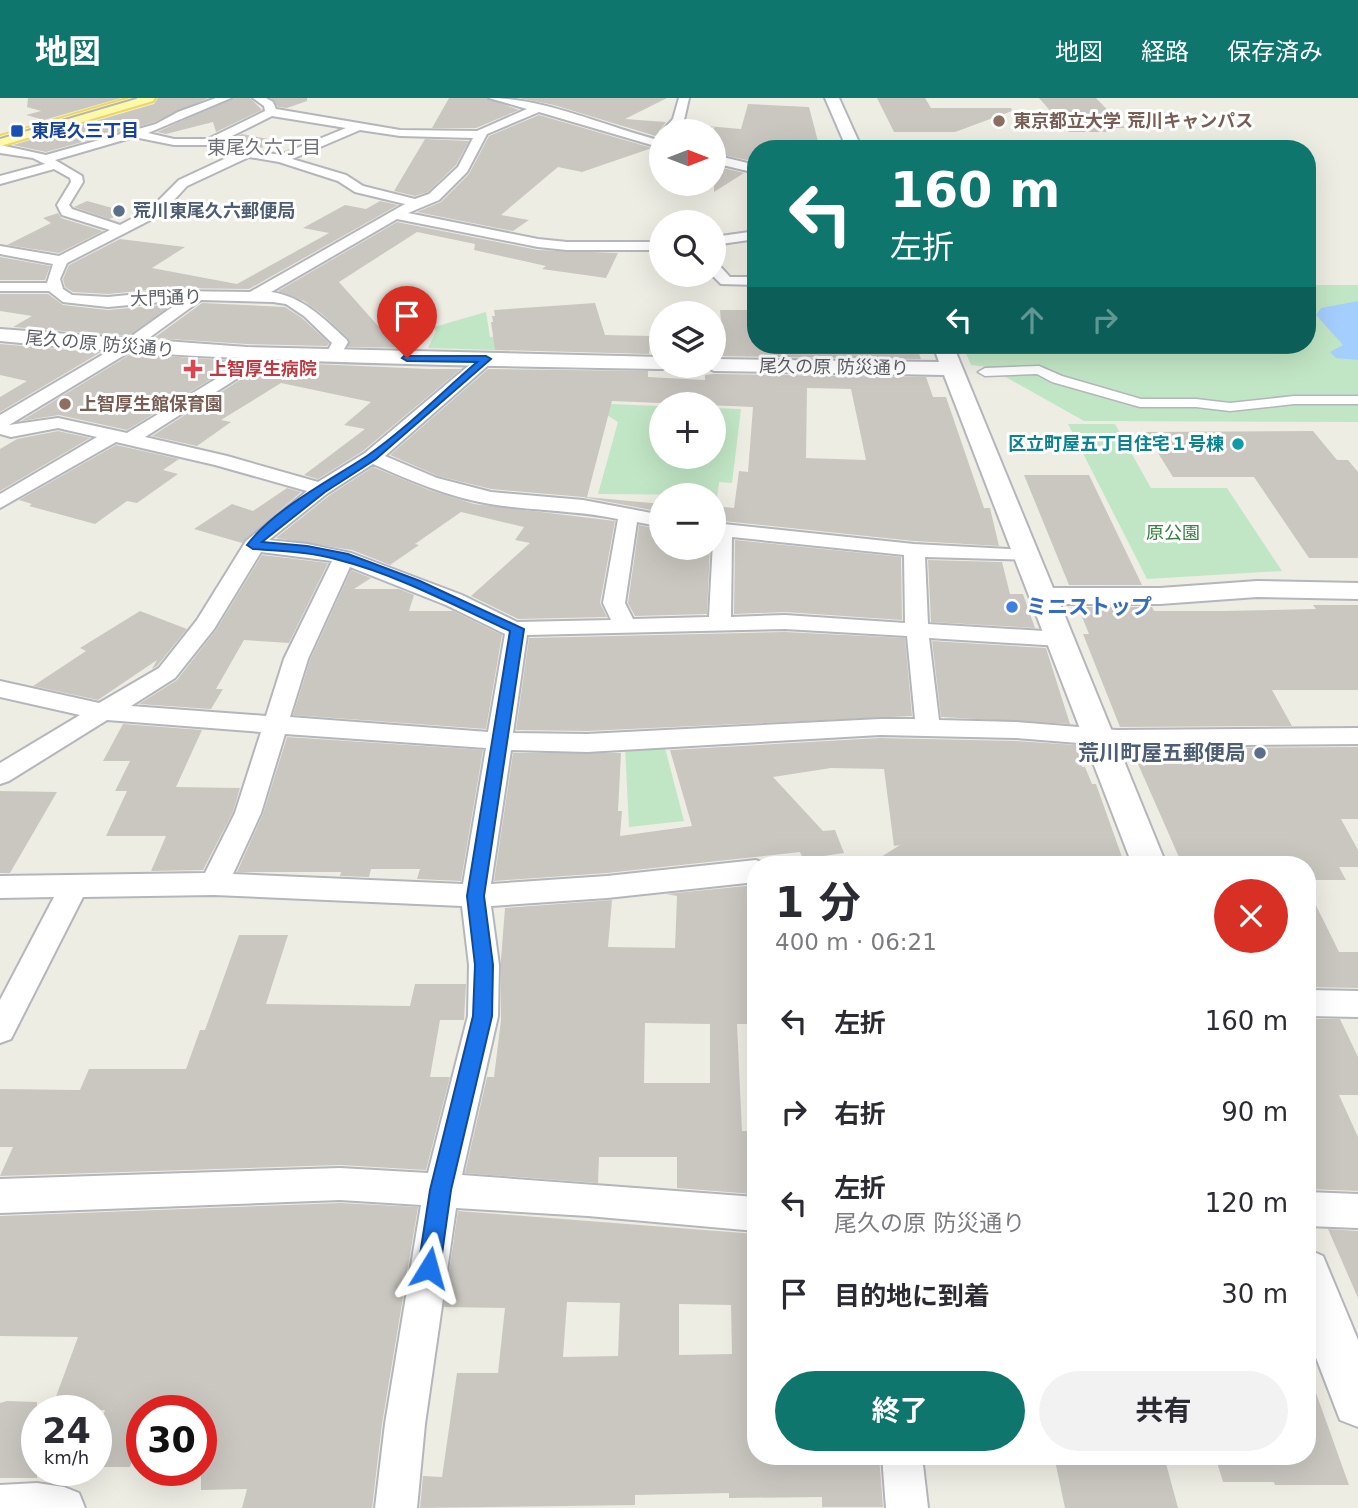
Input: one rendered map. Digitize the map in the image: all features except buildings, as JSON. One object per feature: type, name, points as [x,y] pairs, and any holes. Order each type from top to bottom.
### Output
[{"type":"main road","points":[[0,132],[119,98]]},
{"type":"main road","points":[[0,141],[147,98]]},
{"type":"street","points":[[0,180],[136,134],[226,98]]},
{"type":"street","points":[[258,98],[269,104],[271,112]]},
{"type":"street","points":[[494,98],[546,109],[649,139]]},
{"type":"street","points":[[678,119],[684,98]]},
{"type":"street","points":[[832,98],[851,140]]},
{"type":"street","points":[[208,143],[271,112],[400,133],[481,135],[546,109],[566,104]]},
{"type":"street","points":[[281,159],[360,126]]},
{"type":"street","points":[[136,134],[174,142],[215,142],[342,178],[359,189],[416,203]]},
{"type":"street","points":[[252,297],[416,203],[435,197],[463,169],[481,135]]},
{"type":"street","points":[[0,149],[52,162],[76,176],[77,182],[63,205],[66,212],[119,229]]},
{"type":"street","points":[[0,287],[55,287],[53,279],[61,261],[155,212],[170,194],[183,184],[248,153]]},
{"type":"street","points":[[726,162],[747,167]]},
{"type":"street","points":[[396,215],[542,244],[649,246]]},
{"type":"street","points":[[726,240],[747,237]]},
{"type":"street","points":[[0,250],[61,261]]},
{"type":"street","points":[[726,281],[747,281]]},
{"type":"street","name":"大門通り","points":[[55,287],[62,297],[85,302],[169,295],[291,301],[309,313],[340,342],[332,356]]},
{"type":"street","points":[[0,423],[125,348],[197,296]]},
{"type":"street","name":"尾久の原 防災通り","points":[[0,335],[125,348],[265,354],[649,363]]},
{"type":"street","points":[[0,502],[122,438],[265,354]]},
{"type":"street","points":[[948,357],[1146,856]]},
{"type":"street","name":"尾久の原 防災通り","points":[[726,365],[948,357]]},
{"type":"street","points":[[0,775],[167,673],[206,624],[260,537],[321,489],[372,457],[486,359]]},
{"type":"street","points":[[985,372],[1039,370],[1057,379],[1140,403],[1196,403],[1230,407],[1294,401],[1358,400]]},
{"type":"street","points":[[0,428],[11,432],[58,423],[220,460],[321,489]]},
{"type":"street","points":[[372,457],[430,482],[490,498],[583,506],[649,519]]},
{"type":"street","points":[[626,627],[614,603],[628,516]]},
{"type":"street","points":[[726,530],[914,550],[1028,556]]},
{"type":"street","points":[[253,545],[307,550],[344,557],[443,595],[517,629],[785,622],[1060,639]]},
{"type":"street","points":[[914,550],[916,630],[928,727]]},
{"type":"street","points":[[214,884],[248,813],[296,659],[344,557]]},
{"type":"street","points":[[719,560],[720,624]]},
{"type":"street","points":[[1044,596],[1160,596],[1257,589],[1358,590]]},
{"type":"street","points":[[396,1508],[405,1424],[441,1190],[483,1016],[484,965],[475,896],[517,629]]},
{"type":"street","points":[[0,688],[102,712],[499,741],[587,743],[841,728],[928,727],[1016,730],[1099,738],[1358,736]]},
{"type":"street","points":[[0,887],[214,884],[475,896],[607,887],[747,872]]},
{"type":"street","points":[[0,1030],[74,886]]},
{"type":"street","points":[[1316,1003],[1358,1004]]},
{"type":"street","points":[[0,1196],[328,1184],[588,1199],[747,1213]]},
{"type":"street","points":[[1316,1210],[1358,1212]]},
{"type":"street","points":[[1316,1295],[1358,1402]]},
{"type":"street","points":[[903,1465],[907,1508]]},
{"type":"street","points":[[0,1506],[37,1504],[64,1508]]},
{"type":"green space","points":[[1316,285],[1358,285],[1358,422],[1084,421],[988,367],[971,365],[966,354],[1316,354]]},
{"type":"green space","points":[[486,312],[490,337],[522,335],[499,344],[495,350],[428,348],[436,332],[434,327]]},
{"type":"green space","points":[[611,404],[649,406],[649,469],[726,469],[726,408],[741,409],[732,483],[649,483],[649,494],[598,494],[618,422],[607,415]]},
{"type":"green space","name":"原公園","points":[[1068,424],[1115,424],[1151,488],[1227,488],[1282,571],[1147,579]]},
{"type":"green space","points":[[664,744],[684,821],[629,827],[625,746]]},
{"type":"water","points":[[1358,301],[1358,360],[1336,358],[1330,352],[1343,345],[1316,315],[1321,308]]},
{"type":"tram line","points":[[0,138],[136,98]]},
{"type":"place","name":"東京都立大学 荒川キャンパス","points":[[999,121]]},
{"type":"place","name":"東尾久三丁目","points":[[17,131]]},
{"type":"place","name":"荒川東尾久六郵便局","points":[[119,211]]},
{"type":"place","name":"上智厚生病院","points":[[193,369]]},
{"type":"place","name":"上智厚生館保育園","points":[[65,404]]},
{"type":"place","name":"区立町屋五丁目住宅１号棟","points":[[1238,444]]},
{"type":"place","name":"ミニストップ","points":[[1012,607]]},
{"type":"place","name":"荒川町屋五郵便局","points":[[1260,753]]},
{"type":"district","name":"東尾久六丁目","points":[[264,147]]},
{"type":"route","points":[[407,358],[486,359],[372,457],[321,489],[253,545],[307,550],[344,557],[415,583],[517,629],[475,896],[484,965],[483,1016],[441,1190],[429,1268]]}]
